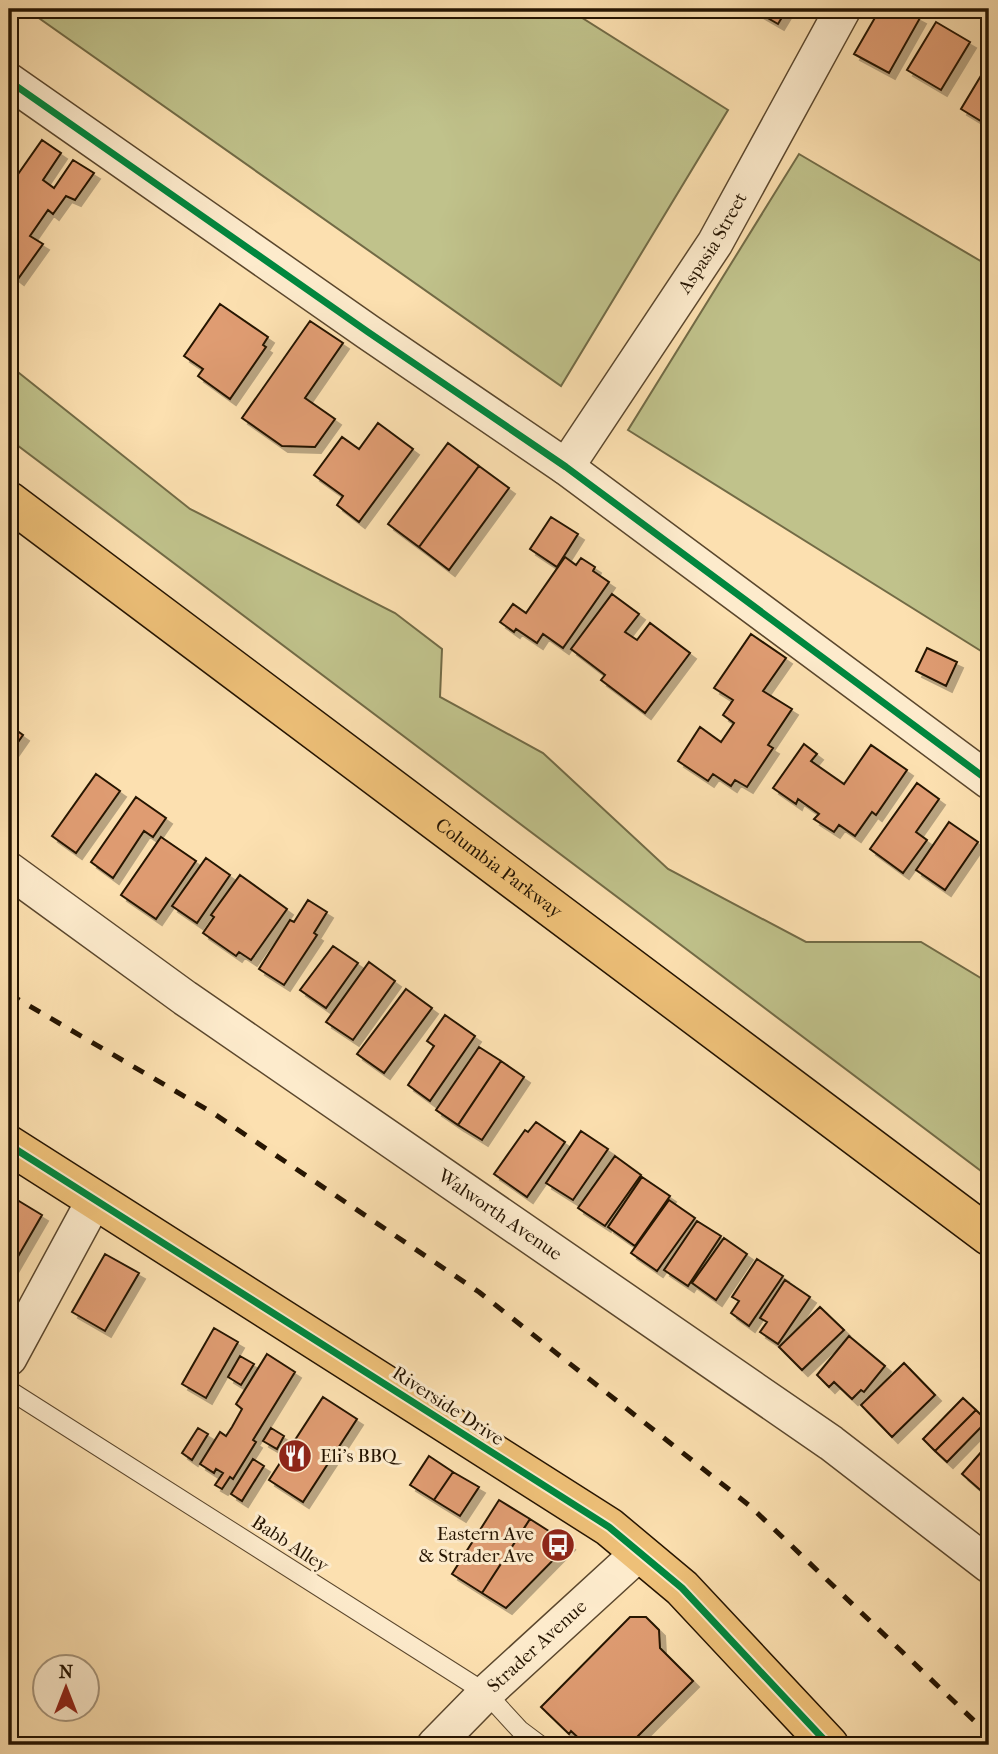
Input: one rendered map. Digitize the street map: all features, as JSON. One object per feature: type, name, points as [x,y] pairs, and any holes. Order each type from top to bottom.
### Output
[{"type":"main road","name":"Columbia Parkway","points":[[9,501],[989,1236]]},
{"type":"main road","name":"Riverside Drive","points":[[9,1145],[609,1527],[682,1588],[829,1745]]},
{"type":"street","name":"Aspasia Street","points":[[566,467],[715,243],[843,9]]},
{"type":"street","points":[[9,81],[566,467],[989,781]]},
{"type":"street","name":"Walworth Avenue","points":[[9,870],[186,998],[831,1443],[989,1565]]},
{"type":"street","points":[[9,1358],[95,1199]]},
{"type":"street","name":"Strader Avenue","points":[[435,1745],[486,1693],[640,1552]]},
{"type":"lane","name":"Babb Alley","points":[[9,1390],[486,1693],[520,1730],[540,1745]]},
{"type":"green space","points":[[26,9],[568,9],[728,110],[561,386]]},
{"type":"green space","points":[[799,154],[989,266],[989,656],[628,430]]},
{"type":"green space","points":[[9,365],[190,509],[395,613],[442,649],[440,697],[543,753],[668,869],[806,942],[921,942],[989,983],[989,1177],[9,439]]},
{"type":"building","points":[[755,9],[787,9],[778,24]]},
{"type":"building","points":[[880,9],[903,9],[920,18],[889,73],[854,54]]},
{"type":"building","points":[[936,22],[970,42],[941,90],[907,70]]},
{"type":"building","points":[[989,64],[989,126],[961,109]]},
{"type":"building","points":[[42,140],[61,153],[43,180],[54,188],[73,160],[94,173],[75,200],[66,196],[53,214],[48,210],[30,236],[43,244],[18,279],[9,272],[9,187]]},
{"type":"building","points":[[220,304],[268,337],[263,345],[266,347],[230,399],[198,376],[203,369],[184,356]]},
{"type":"building","points":[[310,321],[343,343],[305,398],[335,419],[315,447],[282,446],[242,418]]},
{"type":"building","points":[[378,423],[413,449],[359,522],[337,505],[343,496],[314,475],[342,437],[359,449]]},
{"type":"building","points":[[448,443],[479,466],[419,547],[388,524]]},
{"type":"building","points":[[479,466],[509,488],[449,570],[419,547]]},
{"type":"building","points":[[551,517],[578,534],[557,567],[530,549]]},
{"type":"building","points":[[565,557],[576,565],[581,558],[595,567],[593,571],[609,582],[563,648],[543,634],[537,643],[500,622],[513,604],[526,613]]},
{"type":"building","points":[[612,594],[639,614],[625,632],[637,640],[650,623],[690,653],[645,713],[601,680],[605,675],[571,649]]},
{"type":"building","points":[[751,634],[786,658],[763,691],[792,709],[768,745],[773,748],[747,787],[735,780],[731,786],[713,774],[708,781],[678,761],[700,727],[721,742],[734,723],[723,715],[733,700],[714,688]]},
{"type":"building","points":[[927,648],[957,662],[946,686],[916,671]]},
{"type":"building","points":[[9,725],[23,735],[9,755]]},
{"type":"building","points":[[804,744],[817,754],[811,761],[844,784],[871,745],[907,770],[876,815],[872,812],[855,836],[839,825],[834,832],[814,819],[819,814],[798,799],[796,804],[773,788]]},
{"type":"building","points":[[96,774],[120,791],[76,853],[52,836]]},
{"type":"building","points":[[917,783],[939,799],[916,832],[927,840],[903,873],[870,849]]},
{"type":"building","points":[[136,797],[166,818],[153,837],[144,831],[113,878],[91,862]]},
{"type":"building","points":[[949,822],[978,842],[945,890],[916,870]]},
{"type":"building","points":[[161,837],[196,861],[156,919],[121,895]]},
{"type":"building","points":[[206,858],[230,875],[197,923],[172,906]]},
{"type":"building","points":[[240,875],[287,909],[251,960],[239,952],[236,956],[203,933],[214,917],[211,915]]},
{"type":"building","points":[[308,900],[327,912],[314,933],[317,935],[284,985],[259,969],[290,920],[294,922]]},
{"type":"building","points":[[989,909],[989,934],[982,929],[987,921],[983,919]]},
{"type":"building","points":[[333,946],[358,963],[326,1008],[300,990]]},
{"type":"building","points":[[369,962],[395,981],[353,1040],[326,1022]]},
{"type":"building","points":[[406,989],[432,1008],[384,1073],[357,1054]]},
{"type":"building","points":[[445,1015],[475,1036],[430,1101],[408,1085],[434,1046],[427,1041]]},
{"type":"building","points":[[479,1047],[501,1061],[458,1125],[436,1110]]},
{"type":"building","points":[[501,1061],[524,1077],[482,1140],[458,1125]]},
{"type":"building","points":[[536,1122],[565,1142],[527,1197],[494,1174],[525,1130],[528,1132]]},
{"type":"building","points":[[581,1131],[608,1149],[573,1200],[546,1183]]},
{"type":"building","points":[[615,1156],[641,1175],[605,1226],[578,1208]]},
{"type":"building","points":[[642,1177],[670,1196],[635,1246],[608,1227]]},
{"type":"building","points":[[9,1195],[42,1215],[9,1272]]},
{"type":"building","points":[[669,1200],[695,1218],[657,1271],[631,1253]]},
{"type":"building","points":[[697,1221],[721,1236],[688,1286],[664,1270]]},
{"type":"building","points":[[724,1238],[747,1254],[716,1300],[692,1283]]},
{"type":"building","points":[[105,1254],[139,1273],[105,1331],[72,1312]]},
{"type":"building","points":[[757,1259],[783,1276],[749,1326],[731,1313],[739,1301],[732,1297]]},
{"type":"building","points":[[785,1280],[810,1297],[778,1344],[760,1332],[767,1322],[760,1318]]},
{"type":"building","points":[[820,1307],[844,1330],[802,1370],[779,1347]]},
{"type":"building","points":[[214,1328],[238,1342],[206,1398],[182,1384]]},
{"type":"building","points":[[849,1336],[885,1366],[864,1392],[861,1390],[852,1399],[834,1382],[829,1387],[817,1375]]},
{"type":"building","points":[[267,1354],[295,1372],[253,1440],[256,1442],[233,1479],[230,1477],[222,1489],[215,1485],[223,1473],[216,1469],[214,1473],[200,1464],[220,1432],[226,1436],[232,1427],[242,1409],[236,1404]]},
{"type":"building","points":[[240,1356],[254,1364],[241,1385],[228,1377]]},
{"type":"building","points":[[904,1363],[935,1395],[892,1437],[861,1405]]},
{"type":"building","points":[[323,1397],[357,1419],[303,1502],[269,1480]]},
{"type":"building","points":[[963,1398],[976,1410],[935,1451],[923,1439]]},
{"type":"building","points":[[976,1410],[987,1421],[947,1462],[935,1451]]},
{"type":"building","points":[[198,1428],[208,1434],[192,1460],[182,1453]]},
{"type":"building","points":[[271,1428],[284,1436],[277,1449],[263,1441]]},
{"type":"building","points":[[989,1443],[989,1491],[986,1495],[962,1474]]},
{"type":"building","points":[[429,1456],[453,1472],[434,1500],[410,1485]]},
{"type":"building","points":[[253,1459],[264,1466],[242,1501],[231,1494]]},
{"type":"building","points":[[453,1472],[479,1487],[460,1516],[434,1500]]},
{"type":"building","points":[[499,1500],[530,1519],[482,1593],[452,1574]]},
{"type":"building","points":[[530,1519],[569,1544],[506,1608],[482,1593]]},
{"type":"building","points":[[630,1617],[646,1617],[659,1630],[660,1648],[693,1681],[629,1745],[607,1745],[599,1738],[592,1745],[586,1745],[571,1731],[569,1734],[541,1707]]},
{"type":"railway","points":[[9,994],[213,1113],[479,1292],[750,1506],[989,1735]]},
{"type":"cycle path","points":[[9,81],[566,467],[989,781]]},
{"type":"cycle path","points":[[9,1145],[609,1527],[682,1588],[829,1745]]},
{"type":"place","name":"Eli’s BBQ","points":[[295,1456]]},
{"type":"place","name":"Eastern Ave & Strader Ave","points":[[558,1545]]}]
